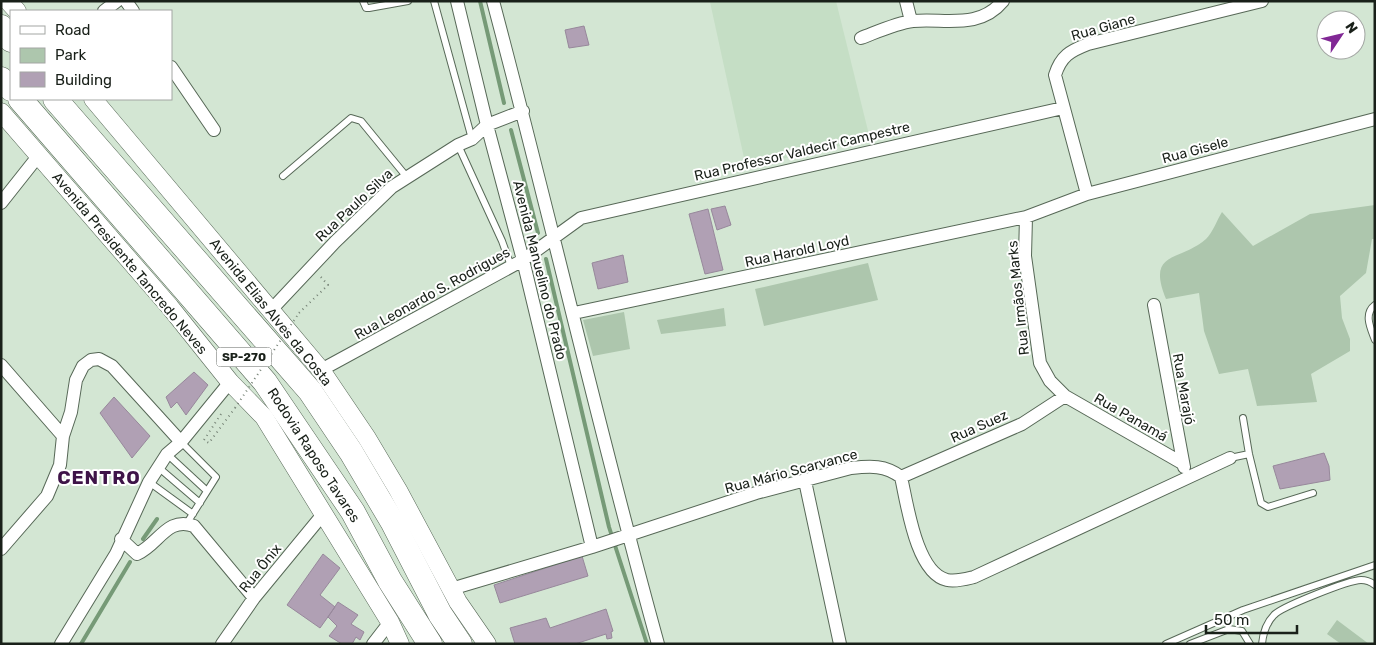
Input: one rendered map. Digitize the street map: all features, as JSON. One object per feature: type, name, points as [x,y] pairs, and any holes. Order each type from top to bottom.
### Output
[{"type":"highway","points":[[1,28],[10,39]]},
{"type":"highway","points":[[1,38],[10,48]]},
{"type":"highway","points":[[1,78],[10,88]]},
{"type":"highway","name":"Rodovia Raposo Tavares","points":[[21,100],[266,382],[353,512],[390,581],[430,644]]},
{"type":"highway","name":"Rodovia Raposo Tavares","points":[[61,104],[310,391],[351,452],[393,523],[440,614],[460,644]]},
{"type":"main road","name":"Avenida Elias Alves da Costa","points":[[94,100],[322,370],[389,475],[451,589],[488,644]]},
{"type":"main road","name":"Avenida Presidente Tancredo Neves","points":[[1,112],[170,307],[230,382],[264,417],[390,622],[400,644]]},
{"type":"main road","points":[[390,581],[406,620],[420,644]]},
{"type":"street","points":[[105,10],[117,1]]},
{"type":"street","name":"Avenida Manuelino do Prado","points":[[457,1],[487,125],[523,260],[592,547]]},
{"type":"street","name":"Avenida Manuelino do Prado","points":[[493,1],[523,111],[628,534]]},
{"type":"street","points":[[906,1],[911,21]]},
{"type":"street","points":[[861,38],[911,21],[969,21],[986,16],[1003,1]]},
{"type":"street","name":"Rua Giane","points":[[1087,194],[1055,75],[1059,63],[1066,54],[1088,44],[1245,3],[1262,1]]},
{"type":"street","points":[[172,68],[214,130]]},
{"type":"street","name":"Rua Professor Valdecir Campestre","points":[[553,237],[581,218],[1063,108]]},
{"type":"street","name":"Rua Paulo Silva","points":[[272,310],[335,242],[406,176],[458,145],[472,139],[487,125],[523,111]]},
{"type":"street","name":"Rua Gisele","points":[[1026,217],[1087,194],[1375,119]]},
{"type":"street","points":[[1,204],[38,155]]},
{"type":"street","name":"Rua Harold Loyd","points":[[574,313],[1026,217]]},
{"type":"street","name":"Rua Irmãos Marks","points":[[1026,217],[1025,256],[1040,363],[1050,381],[1065,396]]},
{"type":"street","name":"Rua Leonardo S. Rodrigues","points":[[322,370],[523,260],[553,237]]},
{"type":"street","name":"Rua Marajó","points":[[1154,304],[1182,463],[1189,478]]},
{"type":"street","points":[[1,549],[47,496],[60,465],[63,436],[71,412],[76,380],[83,366],[91,360],[99,359],[112,366],[182,442]]},
{"type":"street","points":[[1,365],[63,436]]},
{"type":"street","points":[[61,644],[116,554],[121,539],[148,482],[167,454],[182,442],[230,382]]},
{"type":"street","name":"Rua Panamá","points":[[1065,396],[1182,463]]},
{"type":"street","name":"Rua Suez","points":[[901,477],[1022,424],[1065,396]]},
{"type":"street","points":[[901,477],[919,551],[937,575],[946,580],[959,580],[974,577],[1230,458]]},
{"type":"street","name":"Rua Mário Scarvance","points":[[451,589],[592,547],[756,493],[851,468],[881,466],[892,470],[901,477]]},
{"type":"street","points":[[805,481],[840,644]]},
{"type":"street","name":"Rua Ônix","points":[[222,644],[254,598],[324,513]]},
{"type":"street","points":[[121,539],[137,554],[146,550],[161,533],[177,523],[190,519],[254,598]]},
{"type":"street","points":[[628,534],[658,644]]},
{"type":"street","points":[[373,644],[390,622]]},
{"type":"lane","points":[[362,1],[366,8],[369,8],[408,1]]},
{"type":"lane","points":[[434,1],[472,139]]},
{"type":"lane","points":[[283,176],[351,118],[361,120],[406,176]]},
{"type":"lane","points":[[458,145],[502,241],[511,266]]},
{"type":"lane","points":[[1375,305],[1370,309],[1368,317],[1375,340]]},
{"type":"lane","points":[[1243,418],[1249,454],[1261,503],[1265,506],[1313,493]]},
{"type":"lane","points":[[148,482],[190,519],[216,477],[182,442]]},
{"type":"lane","points":[[167,454],[207,491]]},
{"type":"lane","points":[[1230,458],[1249,454]]},
{"type":"lane","points":[[158,467],[200,503]]},
{"type":"lane","points":[[1166,644],[1243,610],[1375,565]]},
{"type":"lane","points":[[1262,644],[1268,624],[1275,614],[1342,584],[1360,580],[1375,585]]},
{"type":"lane","points":[[1190,644],[1220,631],[1239,629],[1250,644]]},
{"type":"path","points":[[225,407],[204,440],[209,443],[235,408],[299,312],[328,285],[320,276],[314,283]]},
{"type":"shaded area","points":[[836,1],[870,139],[746,167],[710,2]]},
{"type":"green space","points":[[1375,205],[1375,239],[1372,239],[1366,273],[1340,296],[1342,318],[1350,339],[1350,351],[1311,374],[1317,402],[1257,406],[1248,369],[1219,374],[1204,331],[1199,293],[1166,299],[1160,272],[1163,265],[1169,259],[1206,239],[1222,212],[1253,246],[1310,214]]},
{"type":"green space","points":[[868,263],[878,300],[764,326],[755,289]]},
{"type":"green space","points":[[724,308],[726,326],[661,334],[657,320]]},
{"type":"green space","points":[[624,312],[630,349],[593,356],[583,320]]},
{"type":"green space","points":[[1337,620],[1369,644],[1341,644],[1327,634]]},
{"type":"building","points":[[584,26],[589,45],[569,48],[565,30]]},
{"type":"building","points":[[725,206],[731,225],[717,230],[711,209]]},
{"type":"building","points":[[708,209],[723,270],[705,274],[689,214]]},
{"type":"building","points":[[623,255],[628,282],[598,289],[592,263]]},
{"type":"building","points":[[194,372],[208,385],[186,415],[177,402],[171,408],[166,397]]},
{"type":"building","points":[[114,397],[150,436],[132,458],[100,413]]},
{"type":"building","points":[[1324,453],[1329,466],[1330,480],[1280,489],[1273,466]]},
{"type":"building","points":[[323,554],[340,568],[320,595],[335,607],[320,628],[287,605]]},
{"type":"building","points":[[582,556],[588,576],[500,603],[494,585]]},
{"type":"building","points":[[338,602],[358,615],[351,624],[364,632],[360,640],[356,637],[352,644],[342,644],[329,636],[337,626],[328,617]]},
{"type":"building","points":[[606,609],[613,631],[611,632],[612,638],[607,639],[606,634],[575,644],[515,644],[510,628],[546,618],[550,628]]},
{"type":"waterway","points":[[480,1],[504,103]]},
{"type":"waterway","points":[[511,130],[538,233]]},
{"type":"waterway","points":[[546,259],[609,527],[647,644]]},
{"type":"waterway","points":[[143,539],[157,519]]},
{"type":"waterway","points":[[81,644],[130,562]]},
{"type":"district","name":"CENTRO","points":[[99,477]]}]
